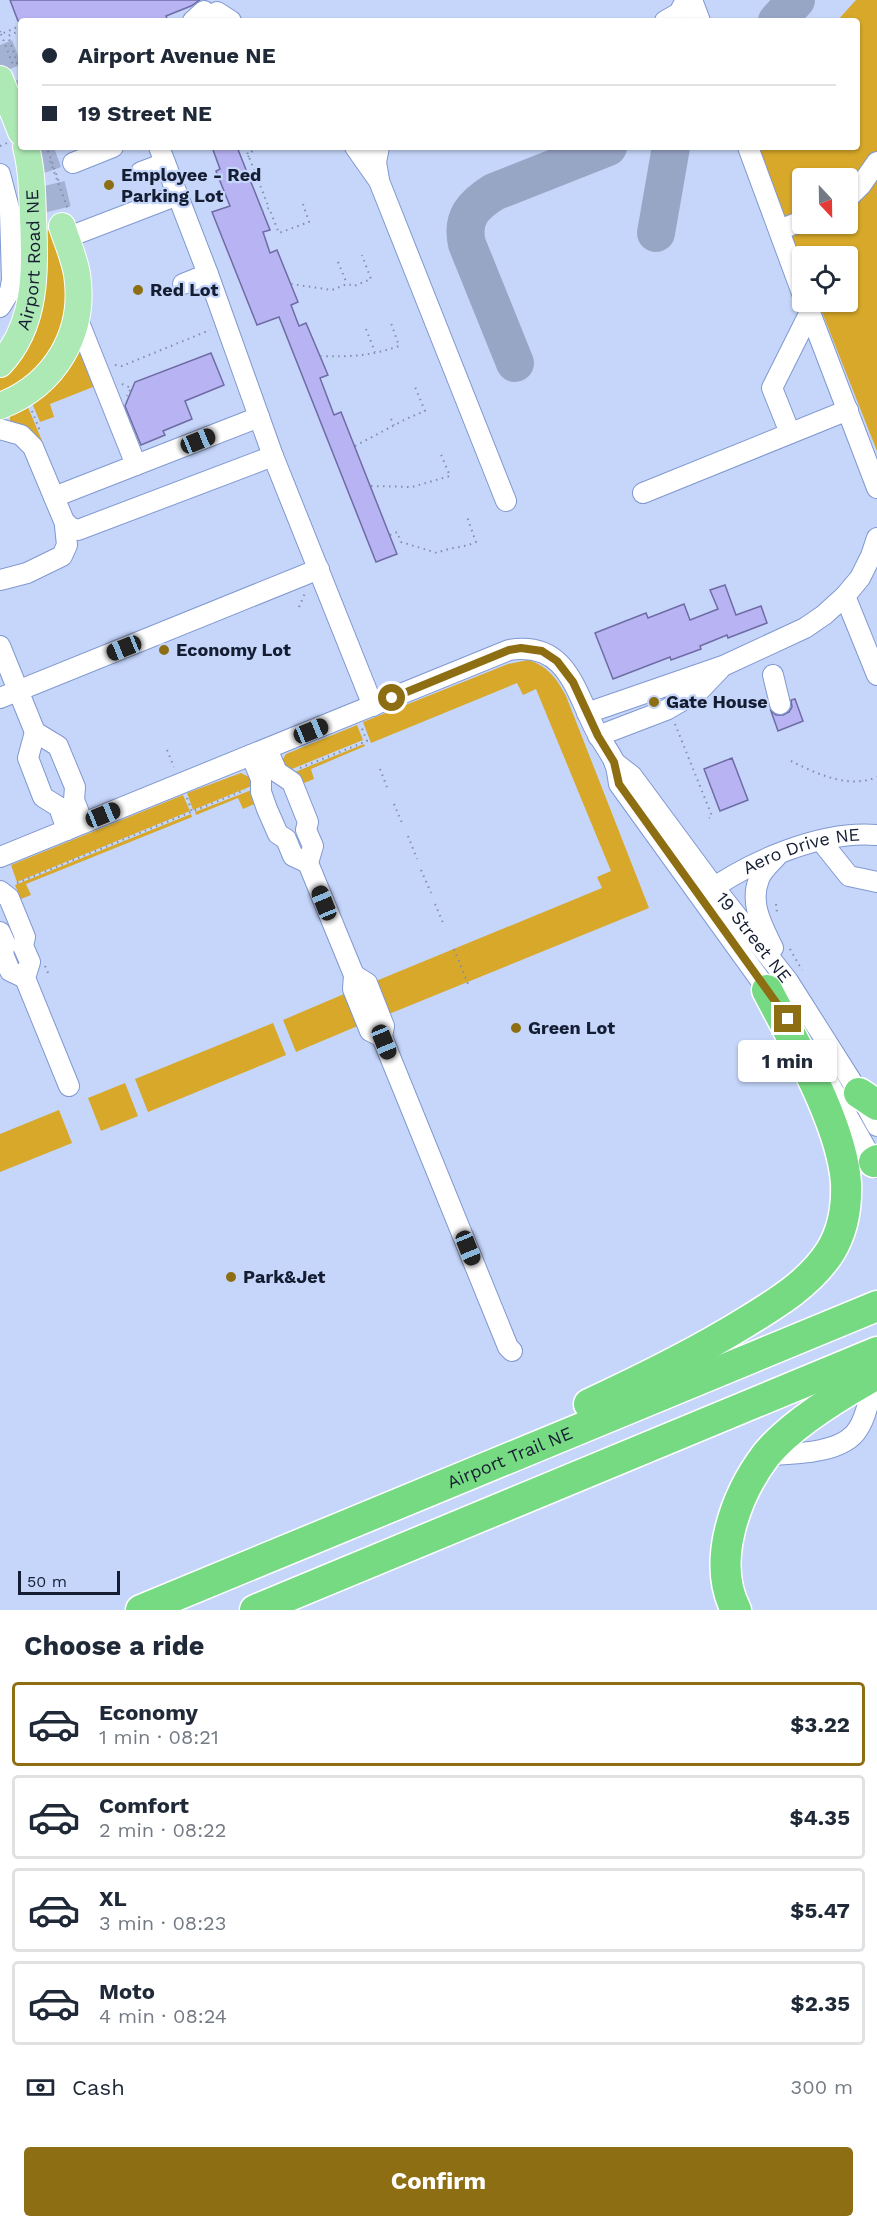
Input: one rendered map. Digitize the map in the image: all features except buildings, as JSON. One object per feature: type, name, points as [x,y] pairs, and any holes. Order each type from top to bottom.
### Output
[{"type":"highway","points":[[401,1504],[572,1413],[672,1365],[728,1333],[793,1291],[813,1274],[830,1252],[845,1215],[846,1182],[842,1156],[802,1057],[786,981]]},
{"type":"highway","name":"Airport Trail NE","points":[[141,1610],[877,1306]]},
{"type":"highway","points":[[736,1610],[727,1576],[725,1551],[736,1508],[766,1455],[820,1407],[876,1367]]},
{"type":"highway","points":[[255,1610],[876,1367]]},
{"type":"highway","points":[[264,1610],[293,1594]]},
{"type":"main road","name":"Airport Road NE","points":[[8,79],[18,141]]},
{"type":"main road","name":"Airport Road NE","points":[[0,364],[15,345],[22,331],[33,294],[32,183],[21,150]]},
{"type":"main road","points":[[0,406],[36,387],[49,374],[69,342],[76,315],[78,291],[77,274],[66,220]]},
{"type":"street","points":[[671,18],[680,13],[686,0]]},
{"type":"street","points":[[692,0],[699,18]]},
{"type":"street","points":[[73,163],[106,150]]},
{"type":"street","points":[[357,150],[379,182],[506,501]]},
{"type":"street","points":[[379,150],[376,162],[379,182]]},
{"type":"street","points":[[749,150],[792,266]]},
{"type":"street","points":[[0,857],[372,706],[273,456],[208,274],[162,155],[141,172]]},
{"type":"street","points":[[858,188],[877,162]]},
{"type":"street","points":[[0,174],[10,212],[12,280],[10,291],[0,307]]},
{"type":"street","points":[[66,220],[178,195]]},
{"type":"street","points":[[779,230],[792,225]]},
{"type":"street","points":[[183,284],[208,274]]},
{"type":"street","points":[[790,433],[772,388],[806,312]]},
{"type":"street","points":[[810,312],[877,488]]},
{"type":"street","points":[[76,315],[136,465]]},
{"type":"street","points":[[643,493],[848,410]]},
{"type":"street","points":[[54,497],[259,417]]},
{"type":"street","points":[[0,429],[21,435],[33,447],[64,523],[67,545],[62,556],[27,573],[5,578]]},
{"type":"street","points":[[64,523],[73,529],[83,530],[273,456]]},
{"type":"street","points":[[587,713],[723,666],[805,628],[845,596],[860,578],[875,551]]},
{"type":"street","points":[[0,698],[229,605],[253,584],[317,564]]},
{"type":"street","points":[[845,596],[877,675]]},
{"type":"street","points":[[0,646],[38,741]]},
{"type":"street","name":"19 Street NE","points":[[372,706],[509,650],[542,651],[557,661],[573,682],[598,736],[614,762],[632,776],[707,892],[786,981],[868,1099],[877,1126]]},
{"type":"street","points":[[598,736],[673,706],[699,691],[723,666]]},
{"type":"street","points":[[773,675],[780,704]]},
{"type":"street","points":[[38,741],[28,758],[43,797],[66,804]]},
{"type":"street","points":[[38,741],[58,746],[75,787],[66,804]]},
{"type":"street","points":[[260,752],[264,780],[261,792],[267,809],[278,834],[286,838],[292,855],[308,863]]},
{"type":"street","points":[[264,780],[292,782],[308,822],[306,830],[313,846],[308,863],[354,975],[353,989],[370,1031],[382,1037],[504,1338],[512,1351]]},
{"type":"street","points":[[66,804],[75,826]]},
{"type":"street","name":"Aero Drive NE","points":[[707,892],[742,869],[780,853],[821,841],[866,834],[877,835]]},
{"type":"street","points":[[821,841],[849,876],[877,882]]},
{"type":"street","points":[[780,853],[759,879],[756,904],[757,914],[786,981]]},
{"type":"street","points":[[7,888],[25,937],[23,946]]},
{"type":"street","points":[[0,902],[15,941],[23,946],[30,962],[25,978],[69,1086]]},
{"type":"street","points":[[0,932],[5,943],[2,953],[10,971],[25,978]]},
{"type":"street","name":"19 Street NE","points":[[786,981],[809,1049],[876,1163]]},
{"type":"street","points":[[766,1455],[813,1452],[846,1440],[853,1435],[862,1421],[876,1367]]},
{"type":"path","points":[[8,79],[1,32],[18,27]]},
{"type":"path","points":[[8,79],[8,36],[18,31]]},
{"type":"path","points":[[0,146],[18,141]]},
{"type":"path","points":[[46,150],[66,220]]},
{"type":"path","points":[[245,150],[279,233],[309,222],[303,204]]},
{"type":"path","points":[[248,157],[253,150]]},
{"type":"path","points":[[262,211],[269,208]]},
{"type":"path","points":[[291,284],[332,290],[347,284],[354,286],[371,279],[362,255]]},
{"type":"path","points":[[338,262],[347,284]]},
{"type":"path","points":[[320,356],[360,357],[375,352],[380,353],[399,345],[390,320]]},
{"type":"path","points":[[366,329],[375,352]]},
{"type":"path","points":[[111,364],[122,366],[214,330]]},
{"type":"path","points":[[355,446],[425,411],[415,387]]},
{"type":"path","points":[[391,419],[394,425]]},
{"type":"path","points":[[371,486],[412,487],[450,476],[440,452]]},
{"type":"path","points":[[390,535],[397,532],[401,542],[437,553],[462,548],[476,542],[467,517]]},
{"type":"path","points":[[673,706],[675,725],[712,816],[709,818]]},
{"type":"path","points":[[300,768],[367,741],[359,721]]},
{"type":"path","points":[[167,750],[178,775]]},
{"type":"path","points":[[792,761],[814,773],[841,780],[860,782],[877,777]]},
{"type":"path","points":[[380,769],[388,790]]},
{"type":"path","points":[[7,888],[264,780]]},
{"type":"path","points":[[185,794],[192,812]]},
{"type":"path","points":[[394,804],[402,823]]},
{"type":"path","points":[[408,836],[417,859]]},
{"type":"path","points":[[421,870],[430,893]]},
{"type":"path","points":[[435,904],[444,925]]},
{"type":"path","points":[[776,904],[778,920]]},
{"type":"path","points":[[786,981],[788,945]]},
{"type":"path","points":[[454,949],[468,984]]},
{"type":"shaded area","points":[[856,0],[877,0],[877,451],[822,312],[858,312],[858,246],[796,246],[758,150],[860,150],[860,18],[840,18]]},
{"type":"shaded area","points":[[51,230],[65,281],[69,309],[45,366],[0,397],[0,375],[39,234]]},
{"type":"shaded area","points":[[80,346],[98,385],[50,404],[54,417],[40,422],[32,403]]},
{"type":"shaded area","points":[[27,405],[43,443],[30,430],[10,423],[10,414]]},
{"type":"shaded area","points":[[528,660],[551,674],[566,696],[649,908],[389,1014],[376,981],[602,888],[597,877],[611,871],[536,689],[523,695],[517,683],[371,743],[363,722],[508,664]]},
{"type":"shaded area","points":[[357,725],[363,740],[287,771],[281,762],[286,754]]},
{"type":"shaded area","points":[[364,744],[365,746],[311,769],[314,779],[299,785],[290,774]]},
{"type":"shaded area","points":[[241,773],[249,777],[254,785],[193,810],[187,793]]},
{"type":"shaded area","points":[[254,789],[259,802],[243,809],[238,798],[196,815],[195,812]]},
{"type":"shaded area","points":[[183,795],[190,811],[17,882],[11,865]]},
{"type":"shaded area","points":[[191,814],[192,817],[26,884],[31,895],[21,899],[15,885]]},
{"type":"shaded area","points":[[344,994],[360,1025],[296,1052],[283,1020]]},
{"type":"shaded area","points":[[273,1023],[286,1055],[148,1112],[135,1079]]},
{"type":"shaded area","points":[[125,1083],[138,1116],[101,1131],[88,1098]]},
{"type":"shaded area","points":[[59,1110],[72,1143],[0,1172],[0,1134]]},
{"type":"taxiway","points":[[780,18],[796,0]]},
{"type":"taxiway","points":[[515,363],[467,244],[467,220],[475,207],[494,192],[600,150]]},
{"type":"taxiway","points":[[656,233],[670,150]]},
{"type":"tunnel","points":[[0,45],[18,91]]},
{"type":"tunnel","points":[[41,150],[62,226]]},
{"type":"place","name":"Employee - Red Parking Lot","points":[[109,185]]},
{"type":"place","name":"Red Lot","points":[[138,290]]},
{"type":"place","name":"Economy Lot","points":[[164,650]]},
{"type":"place","name":"Gate House","points":[[654,702]]},
{"type":"place","name":"Green Lot","points":[[516,1028]]},
{"type":"place","name":"Park&Jet","points":[[231,1277]]},
{"type":"route","points":[[392,698],[509,650],[521,648],[542,651],[557,661],[573,682],[598,736],[614,762],[619,784],[788,1019]]}]
